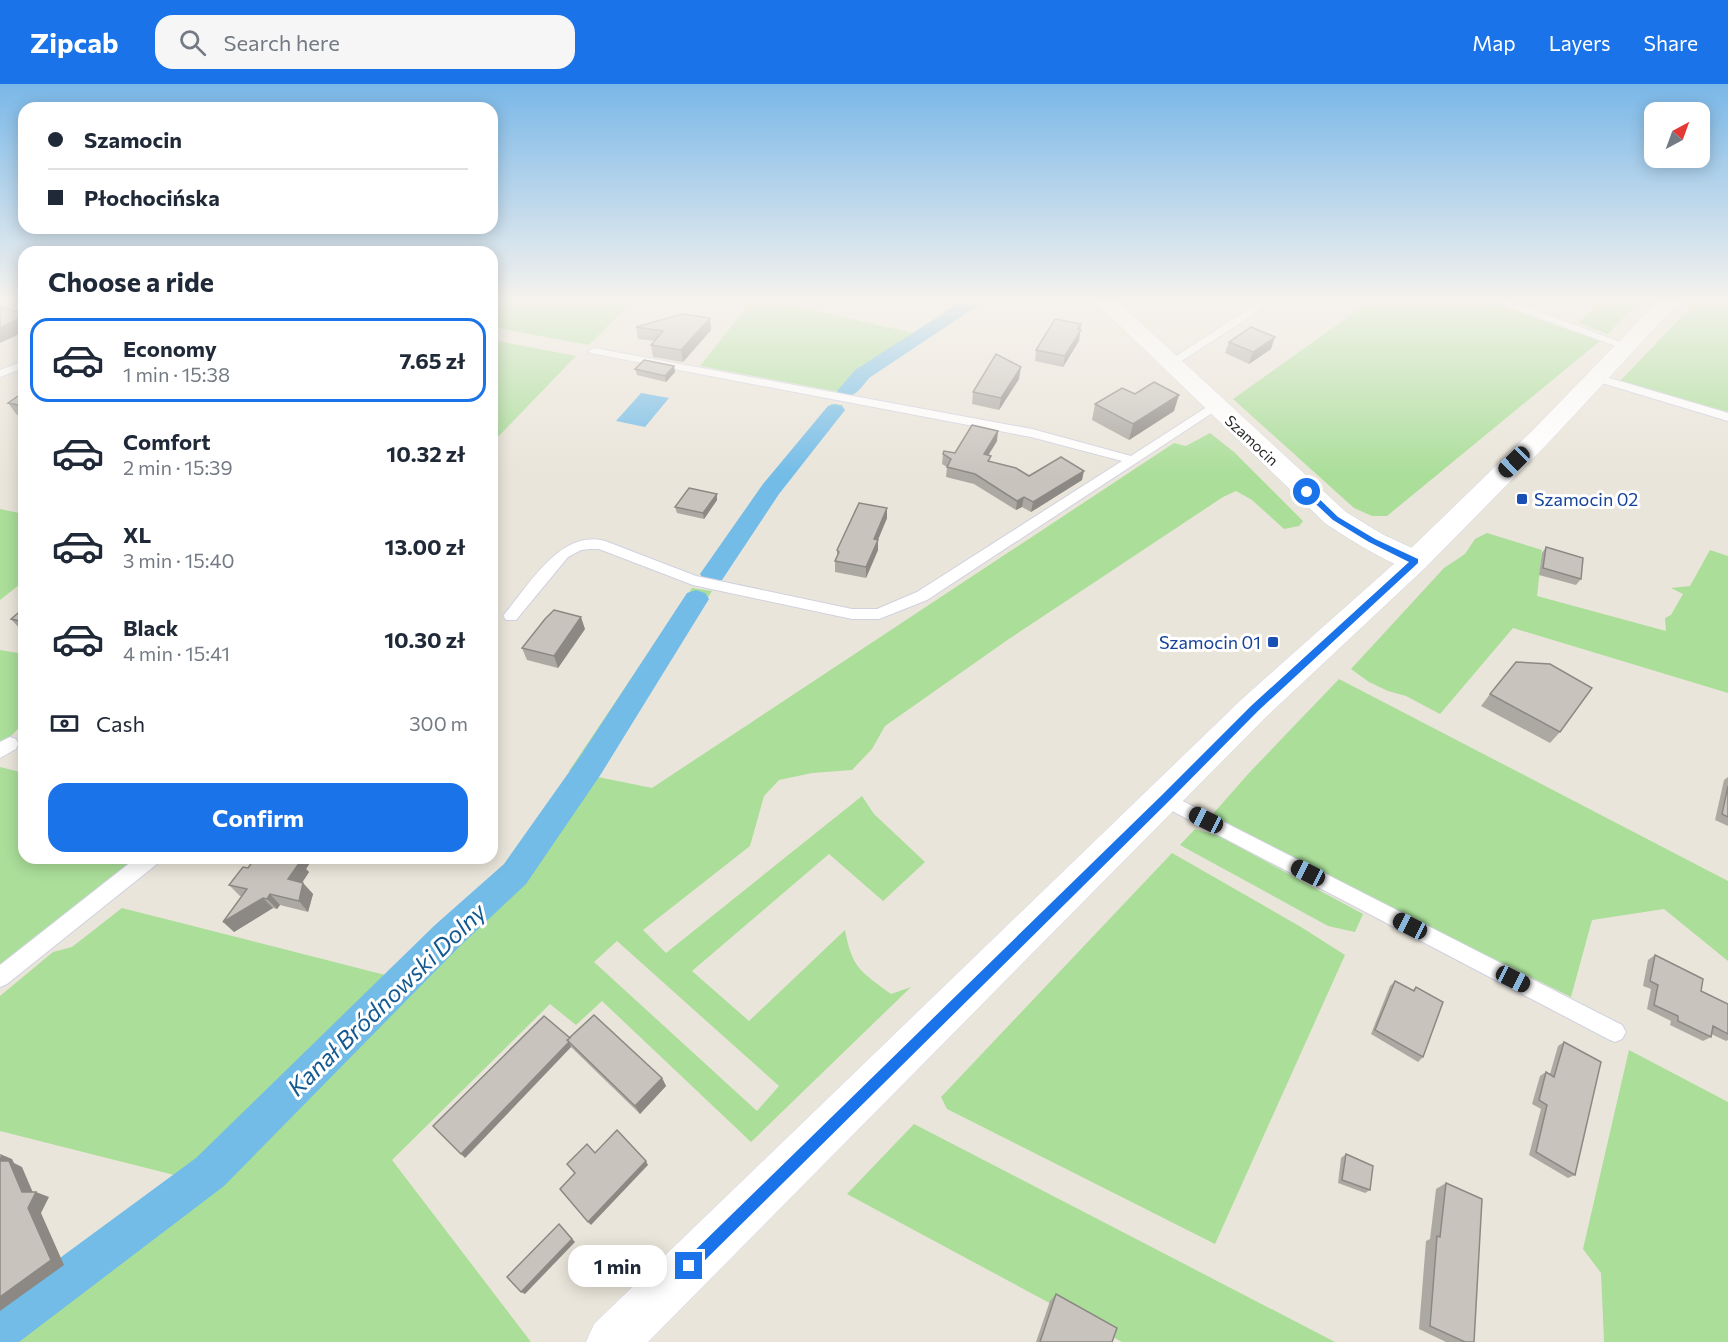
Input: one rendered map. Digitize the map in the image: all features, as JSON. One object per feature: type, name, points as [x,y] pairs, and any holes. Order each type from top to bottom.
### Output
[{"type":"main road","name":"Szamocin","points":[[1164,359],[1336,519],[1415,561]]},
{"type":"main road","points":[[612,1342],[1165,799],[1254,708],[1415,561],[1613,359]]},
{"type":"lane","points":[[635,359],[1032,433],[1133,460]]},
{"type":"lane","points":[[1170,364],[1178,359]]},
{"type":"lane","points":[[0,374],[18,366]]},
{"type":"lane","points":[[1596,378],[1728,417]]},
{"type":"lane","points":[[511,616],[563,554],[571,548],[585,544],[600,544],[693,580],[852,614],[879,614],[922,596],[1217,406]]},
{"type":"lane","points":[[1165,799],[1615,1032]]},
{"type":"lane","points":[[0,977],[142,864]]},
{"type":"green space","points":[[498,359],[573,359],[498,437]]},
{"type":"green space","points":[[706,359],[892,359],[867,375],[851,394],[700,366]]},
{"type":"green space","points":[[1290,359],[1578,359],[1387,516],[1372,516],[1354,508],[1233,399]]},
{"type":"green space","points":[[1641,359],[1728,359],[1728,412],[1620,381]]},
{"type":"green space","points":[[831,404],[843,405],[776,491],[719,580],[704,578],[766,488]]},
{"type":"green space","points":[[1210,433],[1234,452],[1303,521],[1299,526],[1284,529],[1252,500],[1236,491],[1223,497],[1006,641],[885,726],[872,749],[852,770],[812,773],[779,780],[764,796],[750,846],[643,930],[666,953],[862,796],[874,814],[925,862],[883,901],[829,854],[692,971],[749,1021],[845,930],[854,961],[865,974],[891,994],[911,987],[751,1142],[602,1001],[576,1025],[550,1004],[392,1160],[531,1342],[0,1342],[0,1319],[190,1179],[0,1131],[0,996],[53,952],[72,947],[122,908],[397,978],[501,877],[531,843],[576,773],[569,771],[692,588],[712,591],[593,776],[652,788],[1174,443],[1186,446]],"holes":[[[617,941],[779,1086],[757,1111],[594,962]]]},
{"type":"green space","points":[[0,509],[18,513],[18,586],[0,600]]},
{"type":"green space","points":[[1487,533],[1542,550],[1537,596],[1666,631],[1665,618],[1671,615],[1683,594],[1671,588],[1690,586],[1710,550],[1728,556],[1728,693],[1513,628],[1440,714],[1406,696],[1369,682],[1351,669],[1444,568],[1465,554],[1475,539]]},
{"type":"green space","points":[[0,650],[18,653],[18,729],[9,738],[0,741]]},
{"type":"green space","points":[[1339,679],[1728,881],[1728,961],[1664,909],[1592,920],[1571,997],[1224,825],[1212,815]]},
{"type":"green space","points":[[0,767],[18,772],[18,864],[130,864],[0,966]]},
{"type":"green space","points":[[1195,829],[1219,836],[1363,914],[1355,932],[1328,926],[1180,845]]},
{"type":"green space","points":[[1172,853],[1345,955],[1215,1244],[947,1109],[941,1097]]},
{"type":"green space","points":[[1629,1050],[1728,1102],[1728,1342],[1604,1342],[1601,1273],[1583,1249]]},
{"type":"green space","points":[[914,1124],[1335,1342],[1122,1342],[847,1194]]},
{"type":"water","points":[[641,393],[669,398],[645,427],[616,421]]},
{"type":"building","points":[[993,359],[1005,359],[1021,367],[1001,398],[973,392]]},
{"type":"building","points":[[644,360],[674,366],[665,376],[635,369]]},
{"type":"building","points":[[1154,382],[1179,395],[1133,424],[1095,404],[1122,388],[1135,394]]},
{"type":"building","points":[[18,396],[18,405],[8,403]]},
{"type":"building","points":[[972,425],[998,431],[984,454],[991,456],[988,461],[1016,468],[1029,476],[1061,457],[1084,471],[1033,502],[1024,497],[1017,501],[975,474],[947,467],[951,459],[943,454],[944,451],[955,453]]},
{"type":"building","points":[[689,488],[717,494],[703,513],[675,507]]},
{"type":"building","points":[[859,503],[887,508],[874,539],[878,540],[866,567],[835,561],[839,552],[837,550]]},
{"type":"building","points":[[1546,547],[1583,558],[1581,579],[1543,568]]},
{"type":"building","points":[[554,610],[581,617],[554,656],[522,648],[545,619]]},
{"type":"building","points":[[18,613],[18,621],[11,619]]},
{"type":"building","points":[[1516,662],[1550,664],[1592,688],[1560,732],[1490,694]]},
{"type":"building","points":[[1728,786],[1728,817],[1722,814]]},
{"type":"building","points":[[251,864],[299,864],[288,879],[303,883],[299,901],[270,894],[267,899],[263,898],[223,922],[247,889],[229,885],[243,867],[248,868]]},
{"type":"building","points":[[1655,955],[1703,979],[1701,991],[1728,1004],[1728,1034],[1713,1026],[1711,1037],[1678,1021],[1678,1016],[1654,1005],[1658,985],[1650,981]]},
{"type":"building","points":[[1395,981],[1414,991],[1416,987],[1443,1002],[1423,1057],[1375,1030]]},
{"type":"building","points":[[594,1015],[662,1078],[635,1106],[567,1040]]},
{"type":"building","points":[[544,1016],[570,1038],[567,1040],[569,1042],[461,1154],[433,1126]]},
{"type":"building","points":[[1564,1042],[1601,1062],[1575,1175],[1536,1152],[1547,1105],[1539,1100],[1546,1072],[1554,1077]]},
{"type":"building","points":[[617,1130],[646,1161],[588,1222],[560,1189],[575,1173],[567,1164],[587,1144],[595,1153]]},
{"type":"building","points":[[1346,1154],[1373,1166],[1370,1190],[1342,1180]]},
{"type":"building","points":[[0,1157],[1,1161],[9,1161],[22,1192],[36,1192],[28,1208],[51,1260],[0,1297]]},
{"type":"building","points":[[1446,1183],[1482,1199],[1474,1342],[1465,1342],[1430,1326],[1437,1236],[1440,1237]]},
{"type":"building","points":[[559,1224],[572,1239],[521,1292],[507,1277]]},
{"type":"building","points":[[1056,1294],[1117,1328],[1112,1342],[1040,1342]]},
{"type":"waterway","name":"Kanał Bródnowski Dolny","points":[[847,391],[862,374],[886,359]]},
{"type":"waterway","name":"Kanał Bródnowski Dolny","points":[[713,574],[771,489],[835,410]]},
{"type":"waterway","name":"Kanał Bródnowski Dolny","points":[[0,1329],[210,1172],[447,936],[515,874],[590,766],[696,599]]},
{"type":"place","name":"Szamocin 02","points":[[1522,499]]},
{"type":"place","name":"Szamocin 01","points":[[1273,642]]},
{"type":"route","points":[[689,1266],[1165,799],[1254,708],[1415,561],[1336,519],[1307,492]]}]
